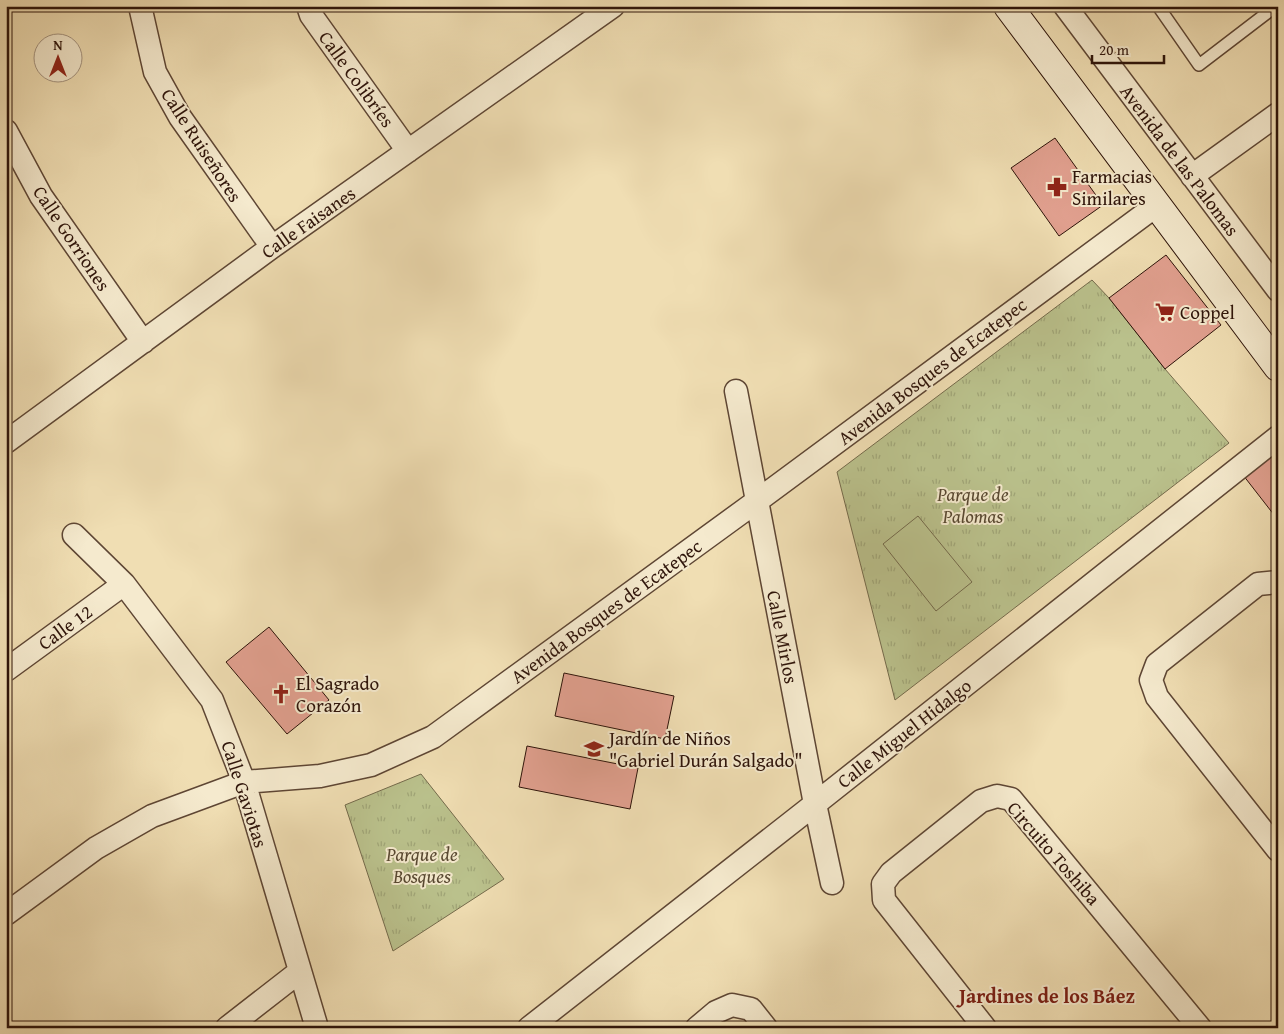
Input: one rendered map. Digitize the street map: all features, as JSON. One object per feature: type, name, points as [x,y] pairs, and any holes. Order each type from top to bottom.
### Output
[{"type":"main road","points":[[1008,6],[1278,367]]},
{"type":"street","name":"Calle Ruiseñores","points":[[140,6],[155,72],[180,117],[272,247]]},
{"type":"street","name":"Calle Faisanes","points":[[6,442],[272,247],[613,6]]},
{"type":"street","name":"Avenida de las Palomas","points":[[1065,6],[1278,290]]},
{"type":"street","name":"Calle Colibríes","points":[[315,9],[408,151]]},
{"type":"street","points":[[1192,176],[1278,114]]},
{"type":"street","name":"Calle Gorriones","points":[[6,131],[41,196],[142,342]]},
{"type":"street","name":"Avenida Bosques de Ecatepec","points":[[6,914],[96,848],[152,816],[244,782],[320,776],[371,765],[433,737],[1157,205]]},
{"type":"street","name":"Calle Mirlos","points":[[736,391],[815,804],[832,883]]},
{"type":"street","name":"Calle Miguel Hidalgo","points":[[529,1028],[1278,437]]},
{"type":"street","name":"Calle Gaviotas","points":[[74,535],[124,584],[212,700],[244,782],[317,1028]]},
{"type":"street","points":[[1278,582],[1258,584],[1157,664],[1151,680],[1157,697],[1278,850]]},
{"type":"street","name":"Calle 12","points":[[6,670],[124,584]]},
{"type":"street","name":"Circuito Toshiba","points":[[985,1028],[884,900],[883,884],[891,873],[981,801],[997,796],[1011,799],[1200,1028]]},
{"type":"street","points":[[227,1028],[299,972]]},
{"type":"street","points":[[696,1028],[716,1012],[732,1006],[751,1009],[766,1028]]},
{"type":"lane","points":[[1158,6],[1199,65],[1276,6]]},
{"type":"green space","name":"Parque de Palomas","points":[[1092,280],[1229,443],[895,700],[837,472]]},
{"type":"green space","points":[[918,516],[972,582],[936,611],[883,544]]},
{"type":"green space","name":"Parque de Bosques","points":[[421,774],[504,879],[393,951],[345,805]]},
{"type":"building","name":"Farmacias Similares","points":[[1055,138],[1103,205],[1059,236],[1011,168]]},
{"type":"building","name":"Coppel","points":[[1166,255],[1221,325],[1165,369],[1109,298]]},
{"type":"building","points":[[1275,451],[1278,455],[1278,520],[1243,475]]},
{"type":"building","points":[[269,627],[329,700],[287,734],[226,662]]},
{"type":"building","points":[[564,673],[674,696],[665,739],[555,716]]},
{"type":"building","points":[[527,746],[638,768],[630,809],[519,787]]},
{"type":"place","name":"Farmacias Similares","points":[[1057,187]]},
{"type":"place","name":"Coppel","points":[[1165,312]]},
{"type":"place","name":"El Sagrado Corazón","points":[[281,694]]},
{"type":"place","name":"Jardín de Niños \"Gabriel Durán Salgado\"","points":[[594,749]]},
{"type":"district","name":"Jardines de los Báez","points":[[1047,996]]}]
